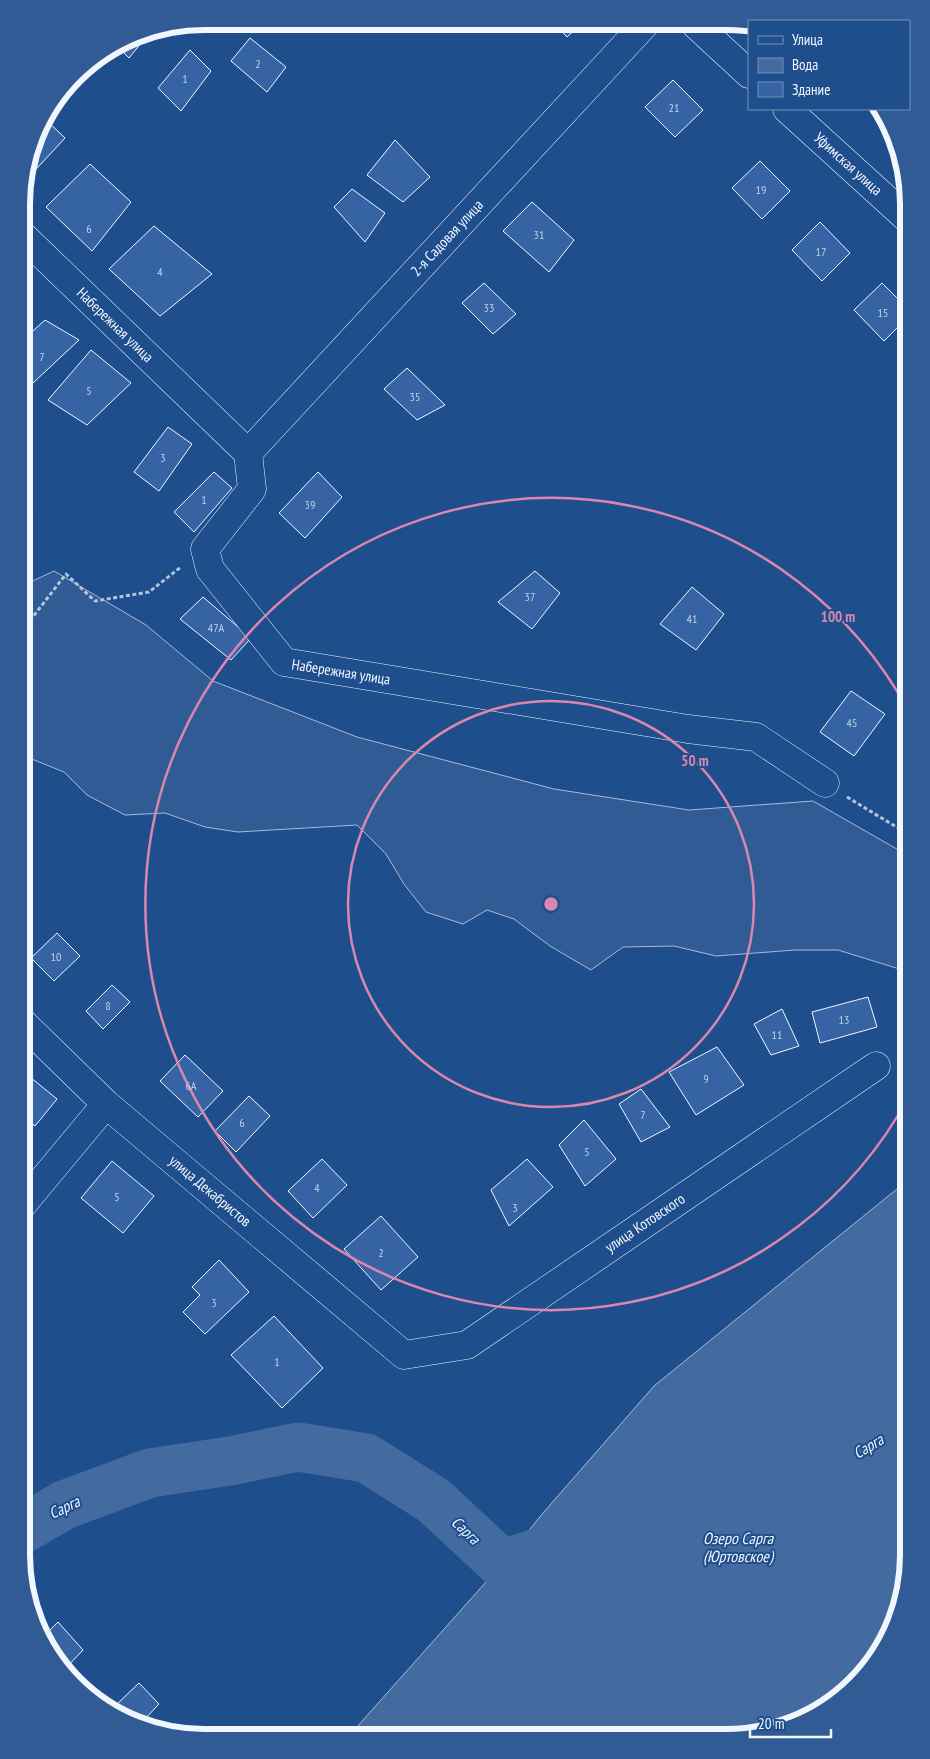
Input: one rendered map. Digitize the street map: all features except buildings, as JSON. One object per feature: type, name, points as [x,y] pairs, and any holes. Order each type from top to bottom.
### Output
[{"type":"street","name":"2-я Садовая улица","points":[[248,453],[639,30]]},
{"type":"street","points":[[701,30],[748,73]]},
{"type":"street","name":"Уфимская улица","points":[[788,110],[900,212]]},
{"type":"street","name":"Набережная улица","points":[[30,243],[248,453]]},
{"type":"street","points":[[205,549],[252,489],[248,453]]},
{"type":"street","name":"Набережная улица","points":[[205,549],[210,569],[284,662],[688,729],[756,737],[825,783]]},
{"type":"street","name":"улица Декабристов","points":[[30,1030],[106,1104],[404,1355]]},
{"type":"street","name":"улица Котовского","points":[[404,1355],[466,1345],[876,1066]]},
{"type":"street","points":[[30,1194],[106,1104]]},
{"type":"path","points":[[30,621],[66,574],[95,600],[149,592],[205,549]]},
{"type":"path","points":[[825,783],[900,828]]},
{"type":"shaded area","points":[[54,571],[146,625],[213,681],[357,737],[554,789],[689,810],[813,801],[900,851],[900,969],[838,950],[795,950],[716,956],[674,946],[623,947],[591,970],[550,946],[514,919],[487,910],[463,924],[426,912],[404,884],[386,854],[357,825],[238,832],[205,827],[165,813],[125,815],[87,795],[64,772],[30,758],[30,582]]},
{"type":"water","name":"Озеро Сарга (Юртовское)","points":[[900,1186],[900,1566],[897,1589],[887,1622],[877,1642],[864,1661],[823,1700],[782,1720],[749,1728],[355,1729],[502,1564],[543,1513],[654,1386]]},
{"type":"waterway","name":"Сарга","points":[[30,1525],[64,1505],[150,1473],[230,1461],[298,1447],[366,1458],[433,1500],[502,1564],[566,1544]]}]
